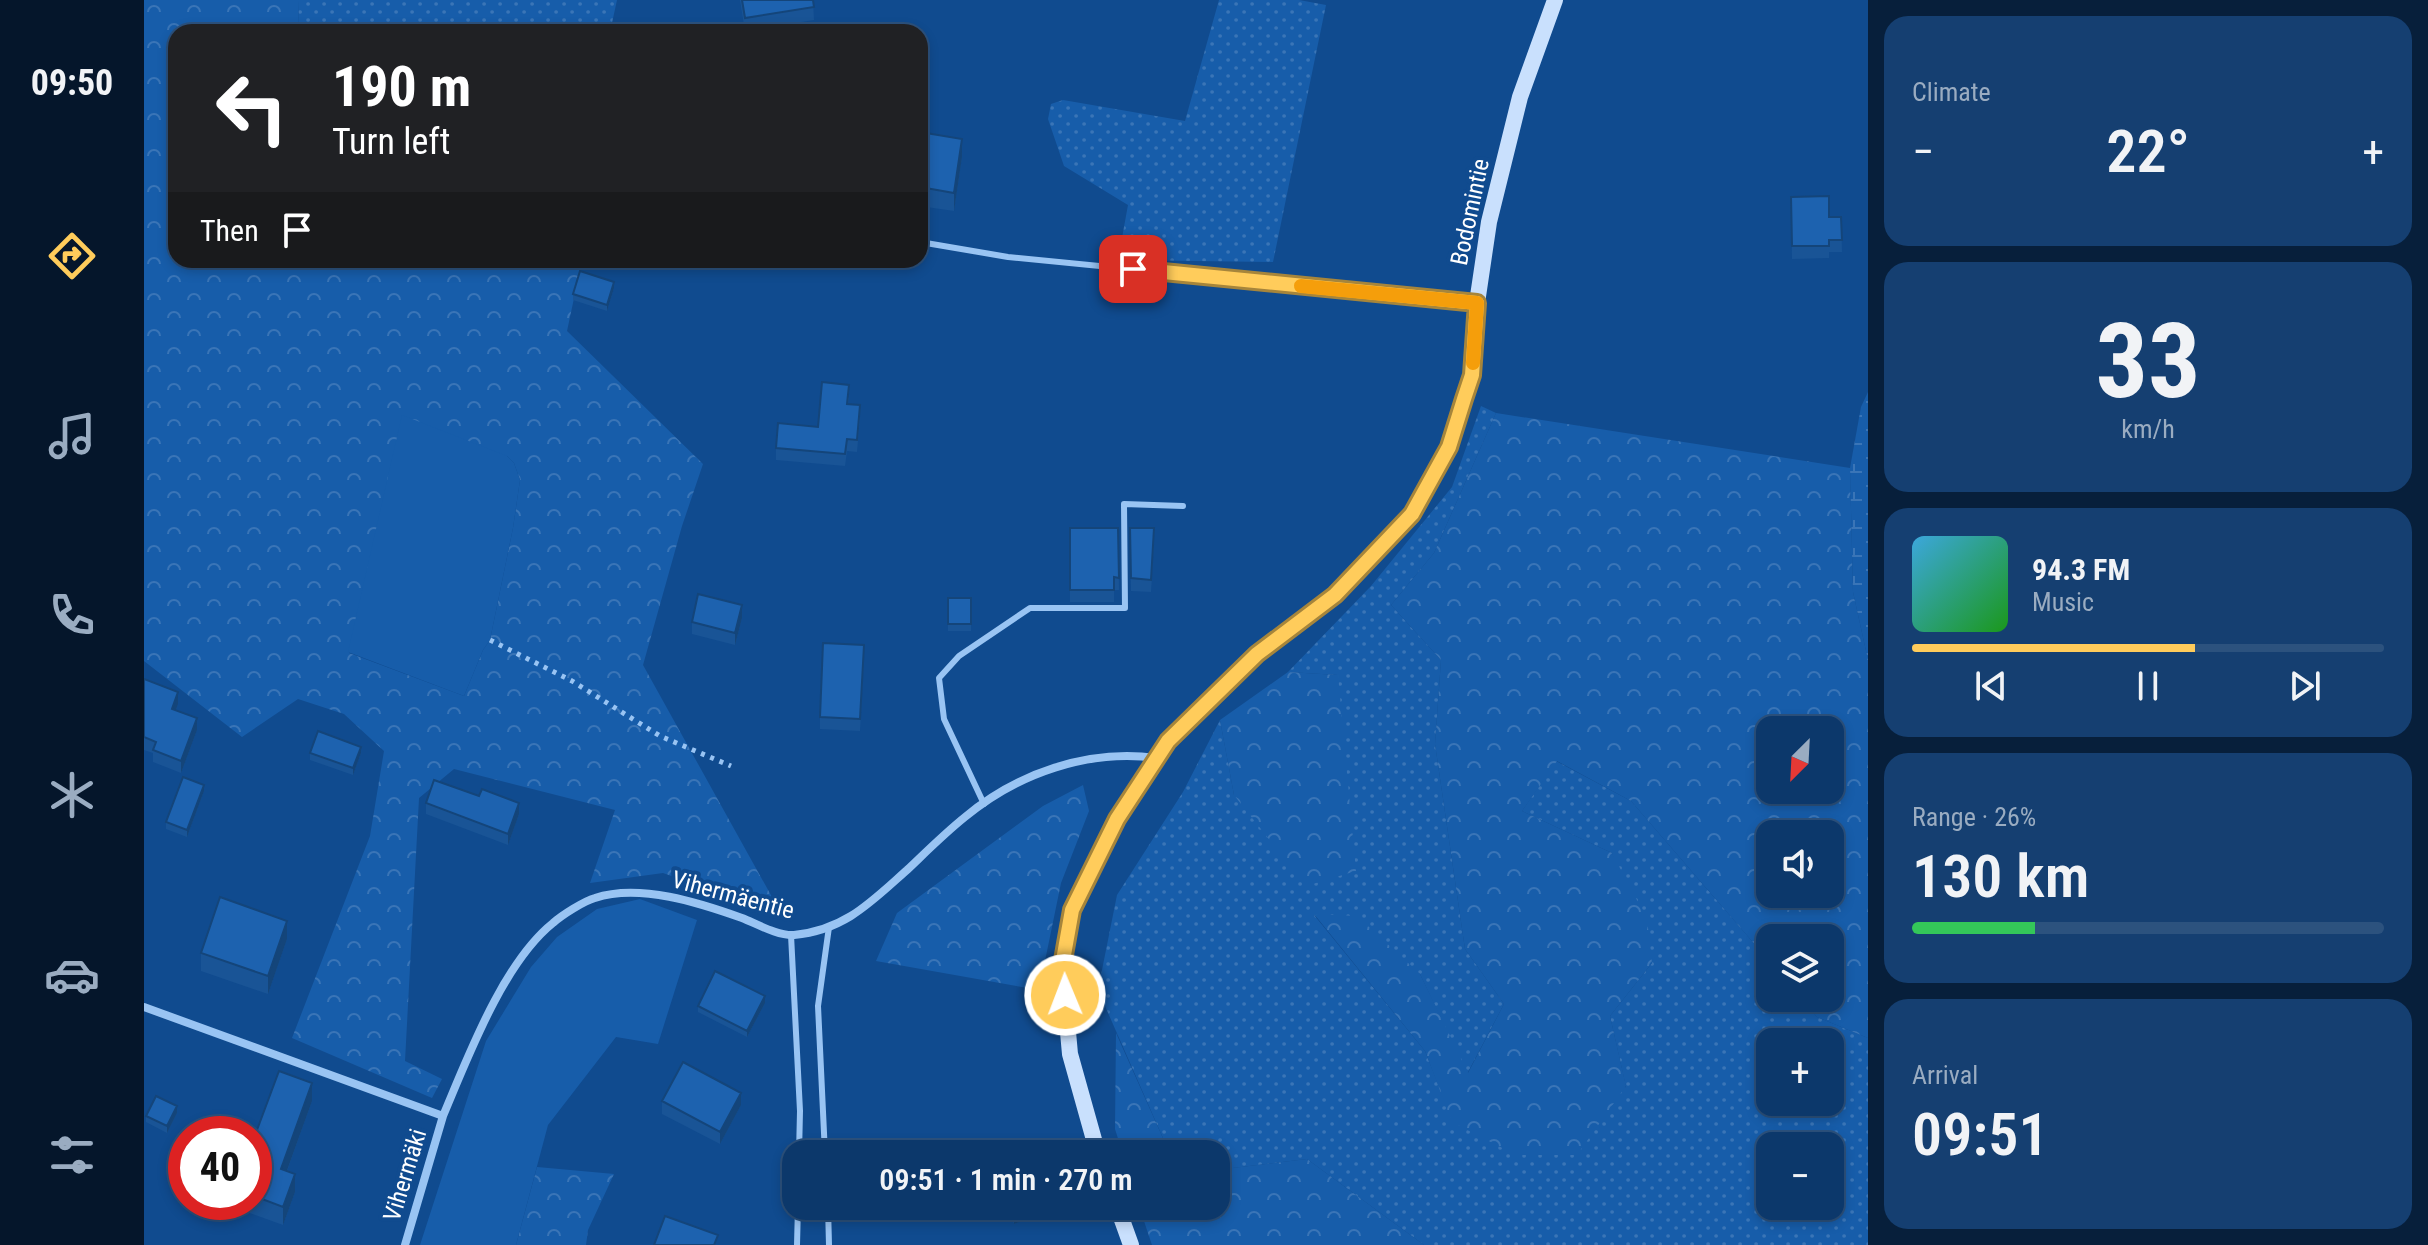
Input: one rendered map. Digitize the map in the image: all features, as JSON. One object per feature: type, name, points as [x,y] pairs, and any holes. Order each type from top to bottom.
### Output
[{"type":"street","name":"Bodomintie","points":[[1094,1140],[1070,1054],[1062,966],[1072,910],[1117,819],[1168,741],[1257,654],[1335,595],[1412,514],[1449,447],[1472,375],[1477,303],[1489,222],[1520,97],[1555,0]]},
{"type":"street","name":"Vihermäentie","points":[[443,1116],[483,1023],[524,953],[553,923],[594,898],[641,892],[708,906],[791,935],[829,926],[859,913],[967,815],[1019,781],[1065,764],[1103,756],[1157,758]]},
{"type":"street","points":[[144,1007],[443,1116]]},
{"type":"street","name":"Vihermäki","points":[[405,1245],[443,1116]]},
{"type":"street","points":[[1122,1220],[1131,1245]]},
{"type":"lane","points":[[928,243],[1008,257],[1477,303]]},
{"type":"lane","points":[[984,804],[944,719],[939,678],[959,656],[1030,608],[1125,608],[1124,504],[1183,506]]},
{"type":"lane","points":[[824,1140],[818,1006],[829,926]]},
{"type":"lane","points":[[791,935],[799,1140]]},
{"type":"lane","points":[[797,1245],[798,1220]]},
{"type":"lane","points":[[828,1220],[829,1245]]},
{"type":"path","points":[[490,640],[572,681],[660,736],[731,766]]},
{"type":"green space","points":[[144,0],[298,0],[299,24],[168,24],[168,268],[580,270],[567,331],[703,464],[643,665],[782,915],[663,873],[590,883],[615,810],[454,769],[419,798],[405,1061],[442,1079],[432,1098],[292,1038],[370,836],[384,751],[344,714],[298,699],[242,737],[144,661]],"holes":[[[507,456],[514,463],[520,480],[490,640],[464,696],[349,653]]]},
{"type":"green space","points":[[298,0],[617,0],[612,24],[299,24]]},
{"type":"green space","points":[[1219,0],[1299,0],[1326,5],[1273,262],[1118,260],[1128,205],[1064,166],[1048,119],[1051,104],[1063,100],[1185,121]]},
{"type":"green space","points":[[1868,392],[1868,660],[1853,592],[1850,468],[1861,407]]},
{"type":"green space","points":[[1481,406],[1496,413],[1434,553],[1391,605],[1441,660],[1435,744],[1465,949],[1504,1004],[1467,1074],[1420,974],[1314,915],[1425,1051],[1453,1122],[1626,1087],[1610,1016],[1652,963],[1612,853],[1522,811],[1556,761],[1631,801],[1756,946],[1756,1012],[1813,1012],[1817,1017],[1844,1028],[1756,1028],[1756,1116],[1844,1116],[1844,1028],[1868,1038],[1868,1245],[1424,1245],[1307,1159],[1230,1168],[1230,1140],[1164,1140],[1098,990],[1117,895],[1183,792],[1220,720],[1234,795],[1338,675],[1288,672],[1371,586],[1452,487]]},
{"type":"green space","points":[[1496,413],[1850,468],[1853,592],[1868,660],[1868,1038],[1817,1017],[1813,1012],[1844,1012],[1844,924],[1756,924],[1756,946],[1631,801],[1557,761],[1522,811],[1612,853],[1647,919],[1652,963],[1610,1016],[1626,1086],[1577,1155],[1516,1155],[1452,1122],[1425,1051],[1314,914],[1357,916],[1420,974],[1468,1073],[1504,1004],[1465,949],[1435,744],[1441,660],[1391,605],[1434,553]]},
{"type":"green space","points":[[402,415],[507,456],[514,463],[520,480],[490,640],[464,696],[348,652]]},
{"type":"green space","points":[[1288,672],[1338,675],[1356,871],[1306,886],[1234,795],[1220,720]]},
{"type":"green space","points":[[1083,785],[1089,811],[1061,883],[1039,990],[876,961],[897,913],[1043,806]]},
{"type":"green space","points":[[640,899],[697,920],[658,1044],[616,1037],[548,1125],[516,1245],[420,1245],[486,1041],[531,967],[557,937],[597,909]]},
{"type":"green space","points":[[1116,1033],[1164,1140],[1119,1140],[1115,1129]]},
{"type":"green space","points":[[1307,1159],[1424,1245],[1152,1245],[1144,1220],[1230,1220],[1230,1168]]},
{"type":"green space","points":[[537,1167],[614,1174],[588,1230],[586,1245],[516,1245]]},
{"type":"building","points":[[742,0],[813,0],[814,7],[745,18]]},
{"type":"building","points":[[928,133],[962,139],[954,193],[928,188]]},
{"type":"building","points":[[1829,196],[1829,217],[1841,217],[1842,240],[1829,240],[1829,246],[1792,246],[1791,197]]},
{"type":"building","points":[[580,271],[614,282],[607,305],[573,294]]},
{"type":"building","points":[[822,382],[849,385],[847,404],[860,405],[857,440],[847,439],[845,454],[776,448],[778,423],[818,427]]},
{"type":"building","points":[[1070,528],[1118,528],[1119,578],[1114,577],[1114,590],[1070,590]]},
{"type":"building","points":[[1130,528],[1154,528],[1151,580],[1131,578]]},
{"type":"building","points":[[698,594],[742,605],[735,633],[692,622]]},
{"type":"building","points":[[948,598],[971,598],[971,624],[948,624]]},
{"type":"building","points":[[823,643],[864,645],[860,719],[820,717]]},
{"type":"building","points":[[144,679],[178,692],[172,709],[197,718],[181,761],[153,750],[156,742],[144,737]]},
{"type":"building","points":[[318,731],[361,747],[353,768],[310,753]]},
{"type":"building","points":[[183,777],[204,785],[187,830],[166,822]]},
{"type":"building","points":[[434,780],[479,796],[482,789],[519,803],[508,834],[426,803]]},
{"type":"building","points":[[220,897],[287,921],[268,976],[201,953]]},
{"type":"building","points":[[715,971],[765,996],[747,1031],[698,1006]]},
{"type":"building","points":[[683,1062],[741,1093],[720,1132],[662,1101]]},
{"type":"building","points":[[279,1071],[312,1083],[281,1169],[295,1174],[283,1207],[272,1203],[272,1116],[262,1116]]},
{"type":"building","points":[[156,1096],[177,1106],[172,1116],[168,1116],[167,1126],[146,1116]]},
{"type":"building","points":[[665,1216],[718,1235],[714,1245],[654,1245]]},
{"type":"slow traffic","points":[[1301,286],[1477,303],[1473,363]]},
{"type":"route","points":[[1065,995],[1062,966],[1072,910],[1117,819],[1168,741],[1257,654],[1335,595],[1412,514],[1449,447],[1472,375],[1477,303],[1133,269]]}]
